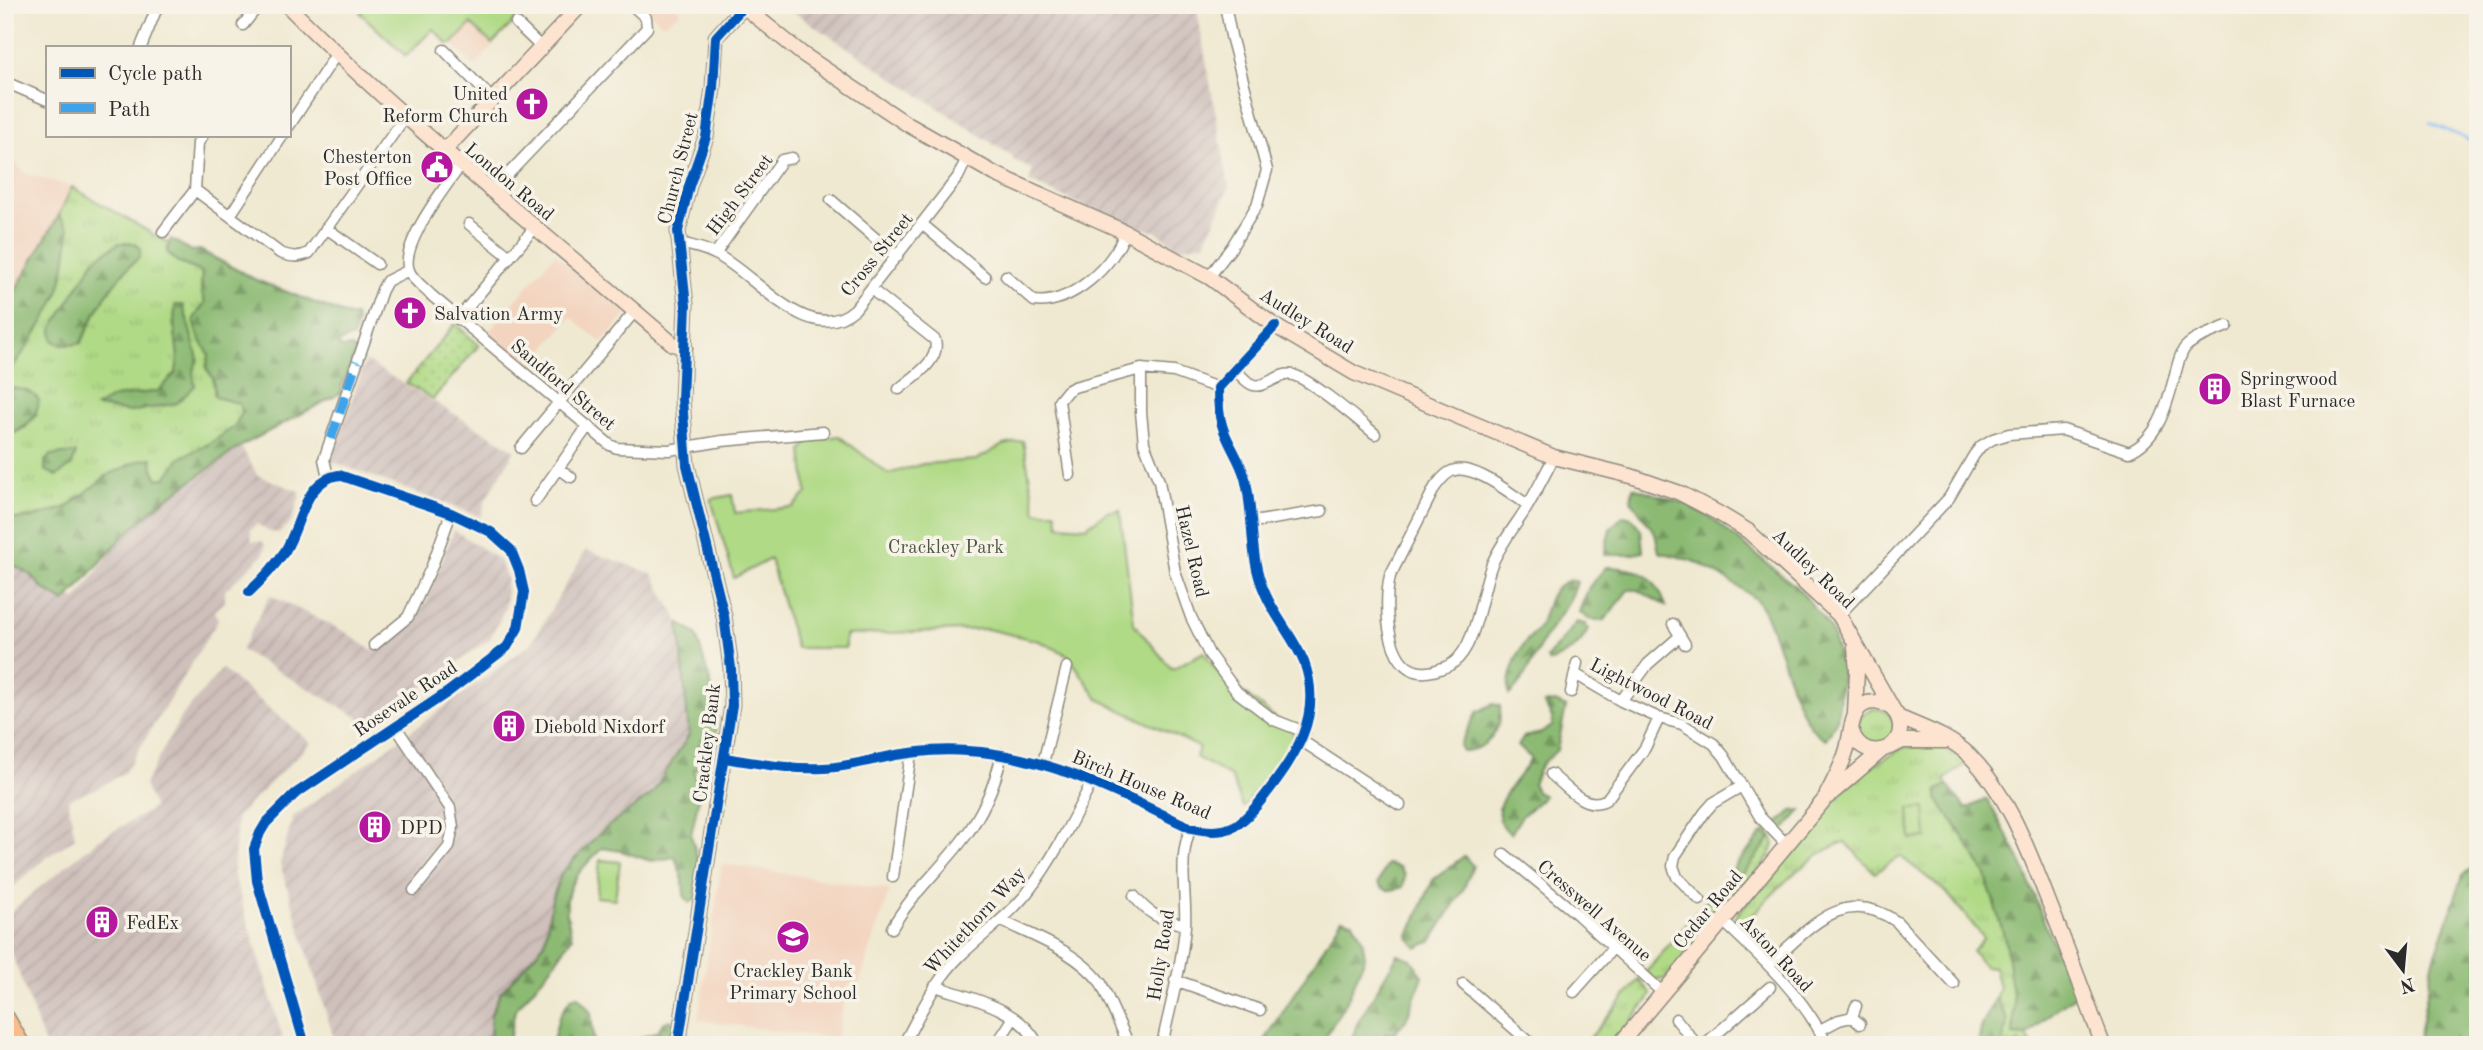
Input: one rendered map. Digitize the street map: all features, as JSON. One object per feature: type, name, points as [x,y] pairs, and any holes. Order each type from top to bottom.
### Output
[{"type":"highway","points":[[5,1019],[20,1045]]},
{"type":"main road","name":"London Road","points":[[287,5],[444,151],[673,344],[685,348]]},
{"type":"main road","points":[[444,151],[581,5]]},
{"type":"main road","name":"Audley Road","points":[[743,6],[801,53],[908,124],[1019,186],[1125,232],[1209,277],[1275,326],[1354,373],[1554,457],[1670,489],[1748,531],[1839,615],[1896,714]]},
{"type":"main road","name":"Church Street","points":[[685,448],[682,399],[686,305],[678,242],[679,219],[706,137],[716,37],[743,6]]},
{"type":"main road","name":"Crackley Bank","points":[[678,1045],[732,705],[730,647],[685,448]]},
{"type":"main road","name":"Audley Road","points":[[1854,641],[1857,671],[1855,713]]},
{"type":"main road","points":[[1825,799],[1847,751],[1855,713],[1862,706],[1876,702],[1886,705],[1896,714],[1967,753],[1986,774],[2014,819],[2032,858],[2103,1045]]},
{"type":"main road","points":[[1825,799],[1899,735],[1896,714]]},
{"type":"main road","points":[[1851,728],[1855,741],[1872,751],[1883,750],[1903,741],[1949,741]]},
{"type":"main road","name":"Cedar Road","points":[[1619,1045],[1825,799]]},
{"type":"street","points":[[141,46],[158,5]]},
{"type":"street","points":[[243,25],[259,5]]},
{"type":"street","points":[[493,190],[647,28],[646,18],[632,5]]},
{"type":"street","points":[[1209,277],[1231,248],[1257,205],[1267,170],[1225,5]]},
{"type":"street","points":[[516,23],[541,47]]},
{"type":"street","points":[[444,50],[492,99]]},
{"type":"street","points":[[290,125],[337,53]]},
{"type":"street","points":[[5,82],[46,100]]},
{"type":"street","points":[[195,190],[231,214],[280,253],[302,257],[309,253],[405,117]]},
{"type":"street","points":[[163,232],[195,190],[198,144],[202,136]]},
{"type":"street","points":[[231,214],[282,136]]},
{"type":"street","name":"High Street","points":[[715,254],[782,160],[792,158]]},
{"type":"street","name":"Cross Street","points":[[678,242],[715,254],[802,316],[819,322],[832,322],[848,315],[871,289],[958,177],[967,158]]},
{"type":"street","points":[[248,592],[263,579],[285,550],[316,485],[328,477],[324,459],[386,284],[396,275],[409,270],[410,245],[461,165]]},
{"type":"street","points":[[831,200],[897,257]]},
{"type":"street","points":[[469,224],[510,257]]},
{"type":"street","points":[[922,224],[985,277]]},
{"type":"street","points":[[458,319],[535,226]]},
{"type":"street","points":[[326,228],[377,264]]},
{"type":"street","points":[[1006,276],[1034,301],[1066,297],[1115,255],[1125,232]]},
{"type":"street","name":"Sandford Street","points":[[409,270],[431,295],[458,319],[617,448],[668,450],[734,440],[823,432]]},
{"type":"street","points":[[871,289],[934,340],[936,345],[934,357],[899,389]]},
{"type":"street","points":[[521,448],[635,311]]},
{"type":"street","points":[[1070,475],[1059,401],[1067,391],[1141,369],[1174,372],[1218,388],[1275,326]]},
{"type":"street","points":[[1839,615],[1949,499],[1980,446],[2009,434],[2063,430],[2129,452],[2141,446],[2155,429],[2167,405],[2180,355],[2186,346],[2227,326]]},
{"type":"street","name":"Hazel Road","points":[[1141,369],[1144,443],[1159,481],[1175,572],[1191,617],[1209,654],[1237,692],[1399,805]]},
{"type":"street","points":[[1234,369],[1251,384],[1256,385],[1285,374],[1294,375],[1374,434]]},
{"type":"street","name":"Birch House Road","points":[[724,758],[772,766],[822,769],[911,753],[964,750],[1002,754],[1043,763],[1092,782],[1191,828],[1211,833],[1219,832],[1248,817],[1290,762],[1303,736],[1310,705],[1309,683],[1303,662],[1265,594],[1255,569],[1253,522],[1245,477],[1222,427],[1218,410],[1218,388]]},
{"type":"street","points":[[535,501],[588,426]]},
{"type":"street","points":[[1528,505],[1472,470],[1453,470],[1443,477],[1390,576],[1387,589],[1385,603],[1390,633],[1398,656],[1406,666],[1416,671],[1428,672],[1453,663],[1462,653],[1469,641],[1492,563],[1528,505],[1554,457]]},
{"type":"street","points":[[558,468],[571,477]]},
{"type":"street","name":"Rosevale Road","points":[[305,1045],[257,881],[254,849],[260,833],[266,823],[295,794],[448,692],[507,647],[520,620],[524,592],[511,550],[491,532],[451,513],[346,476],[328,477]]},
{"type":"street","points":[[1253,522],[1322,512]]},
{"type":"street","points":[[374,645],[408,617],[432,566],[451,513]]},
{"type":"street","points":[[1621,701],[1648,664],[1682,641],[1672,624]]},
{"type":"street","points":[[1043,763],[1067,667]]},
{"type":"street","name":"Lightwood Road","points":[[1571,692],[1576,668],[1621,701],[1659,718],[1682,724],[1714,744],[1760,817],[1786,844]]},
{"type":"street","points":[[1551,774],[1585,802],[1600,804],[1607,799],[1645,748],[1659,718]]},
{"type":"street","points":[[396,727],[450,808],[453,827],[449,847],[414,890]]},
{"type":"street","points":[[892,877],[911,753]]},
{"type":"street","points":[[892,928],[912,897],[978,818],[996,780],[1002,754]]},
{"type":"street","name":"Whitethorn Way","points":[[903,1045],[935,986],[960,957],[1002,921],[1026,895],[1056,853],[1092,782]]},
{"type":"street","points":[[1700,900],[1695,884],[1677,877],[1675,856],[1704,812],[1713,803],[1742,786]]},
{"type":"street","name":"Holly Road","points":[[1162,1045],[1185,925],[1184,857],[1186,838],[1191,828]]},
{"type":"street","name":"Cresswell Avenue","points":[[1504,854],[1614,947],[1662,993]]},
{"type":"street","points":[[1134,896],[1146,910],[1158,917],[1185,925]]},
{"type":"street","points":[[1769,964],[1826,915],[1840,909],[1863,907],[1874,909],[1897,922],[1952,976]]},
{"type":"street","points":[[1002,921],[1061,948],[1094,974],[1101,983],[1129,1045]]},
{"type":"street","name":"Aston Road","points":[[1723,921],[1769,964],[1791,989],[1820,1030],[1827,1045]]},
{"type":"street","points":[[1574,992],[1614,947]]},
{"type":"street","points":[[1175,979],[1261,1010]]},
{"type":"street","points":[[1463,984],[1532,1044]]},
{"type":"street","points":[[935,986],[994,1006],[1032,1034],[1038,1045]]},
{"type":"street","points":[[1704,1045],[1770,988]]},
{"type":"street","points":[[1820,1030],[1839,1020],[1856,1016]]},
{"type":"street","points":[[996,1045],[1013,1019]]},
{"type":"street","points":[[1676,1019],[1697,1045]]},
{"type":"shaded area","points":[[643,5],[678,5],[681,13],[663,24]]},
{"type":"shaded area","points":[[783,5],[1196,5],[1229,187],[1205,243],[1178,248],[1157,232],[1123,223],[1029,182],[1033,170],[1013,160],[1013,157]]},
{"type":"shaded area","points":[[471,24],[493,46],[475,66],[452,44]]},
{"type":"shaded area","points":[[5,150],[24,173],[72,187],[66,204],[5,308]]},
{"type":"shaded area","points":[[555,254],[628,313],[602,343],[571,317],[530,367],[488,333]]},
{"type":"shaded area","points":[[365,361],[515,450],[485,501],[481,517],[331,461]]},
{"type":"shaded area","points":[[241,446],[257,475],[301,492],[292,521],[279,533],[270,532],[257,524],[250,529],[252,541],[262,541],[265,545],[263,555],[225,590],[225,602],[214,611],[218,620],[125,772],[98,788],[68,799],[75,838],[47,857],[5,894],[5,560],[76,600],[121,539],[160,503]]},
{"type":"shaded area","points":[[454,530],[499,560],[507,578],[505,608],[490,639],[370,724],[241,650],[270,595],[347,633],[373,651],[400,633],[425,604]]},
{"type":"shaded area","points":[[586,550],[653,574],[679,623],[689,735],[652,794],[603,830],[552,899],[544,944],[500,993],[491,1014],[490,1045],[336,1045],[280,864],[293,817],[531,644]]},
{"type":"shaded area","points":[[222,669],[311,743],[237,816],[233,873],[285,1045],[45,1045],[5,935],[5,916],[98,840],[154,808],[144,785],[181,717]]},
{"type":"shaded area","name":"Crackley Bank Primary School","points":[[722,864],[890,890],[858,987],[848,985],[836,1039],[698,1020]]},
{"type":"green space","points":[[367,5],[530,5],[492,44],[471,24],[452,44],[448,44],[433,29],[406,56],[360,13]]},
{"type":"green space","points":[[72,187],[170,244],[167,252],[179,263],[202,272],[201,291],[205,302],[194,319],[197,333],[210,355],[206,368],[213,377],[215,397],[238,403],[243,411],[234,427],[209,444],[180,458],[167,478],[158,479],[153,469],[78,496],[68,507],[35,517],[8,521],[5,520],[5,438],[26,427],[37,414],[10,388],[5,392],[5,375],[32,338],[57,296],[69,229],[59,215]],"holes":[[[140,249],[140,257],[113,285],[81,343],[63,345],[53,340]],[[187,318],[198,359],[177,403],[160,405],[158,391],[176,373],[178,357],[174,323]]]},
{"type":"green space","points":[[59,215],[69,229],[60,287],[41,325],[5,375],[5,308]]},
{"type":"green space","points":[[171,239],[192,251],[200,250],[256,280],[355,316],[357,323],[353,337],[339,342],[340,348],[351,347],[356,352],[341,393],[241,446],[160,503],[121,539],[65,602],[42,588],[32,576],[5,560],[5,520],[34,517],[68,507],[106,476],[140,460],[152,458],[158,479],[166,478],[180,458],[209,444],[234,427],[243,411],[238,403],[215,397],[213,378],[206,368],[209,355],[197,333],[194,319],[205,302],[201,291],[202,272],[179,263],[167,252]]},
{"type":"green space","points":[[119,243],[135,243],[140,249],[140,257],[113,285],[81,343],[66,345],[56,342],[53,340],[52,329],[95,259]]},
{"type":"green space","points":[[175,305],[183,305],[198,359],[193,372],[195,386],[177,403],[130,412],[96,407],[114,397],[158,391],[176,373],[178,357]]},
{"type":"green space","points":[[455,324],[479,345],[433,399],[406,383]]},
{"type":"green space","points":[[10,388],[26,391],[39,400],[35,414],[28,424],[5,438],[5,392]]},
{"type":"green space","name":"Crackley Park","points":[[839,436],[888,474],[923,464],[976,460],[1003,445],[1023,441],[1036,512],[1056,512],[1059,525],[1086,527],[1107,512],[1120,510],[1134,624],[1172,669],[1204,652],[1219,674],[1294,732],[1289,749],[1243,807],[1231,777],[1196,757],[1199,747],[1098,699],[1068,655],[1039,641],[987,629],[845,635],[845,648],[796,648],[770,559],[734,578],[711,499],[732,495],[735,513],[793,507],[807,493],[802,451],[809,440]]},
{"type":"green space","points":[[76,453],[72,465],[57,476],[45,470],[45,461],[51,455]]},
{"type":"green space","points":[[1633,487],[1686,504],[1714,520],[1801,591],[1830,628],[1843,668],[1837,720],[1826,739],[1815,731],[1805,718],[1774,635],[1758,602],[1701,565],[1659,552],[1655,533],[1631,500]]},
{"type":"green space","points":[[1623,516],[1632,518],[1641,530],[1643,552],[1604,555],[1610,529]]},
{"type":"green space","points":[[1606,567],[1644,574],[1656,586],[1666,606],[1638,590],[1628,590],[1604,621],[1589,619],[1579,612],[1589,587]]},
{"type":"green space","points":[[1570,580],[1577,582],[1571,597],[1524,676],[1509,695],[1510,676],[1521,649],[1540,626],[1553,592]]},
{"type":"green space","points":[[1577,622],[1585,624],[1588,629],[1581,640],[1567,653],[1549,662],[1547,658]]},
{"type":"green space","points":[[679,623],[696,634],[717,705],[716,742],[706,765],[694,769],[699,798],[691,835],[699,864],[695,900],[689,903],[684,895],[683,880],[675,857],[651,861],[602,848],[582,869],[570,888],[567,909],[572,937],[551,968],[515,1010],[508,1045],[490,1045],[491,1014],[500,993],[544,944],[552,899],[562,872],[603,830],[652,794],[689,735]]},
{"type":"green space","points":[[1555,702],[1566,707],[1557,750],[1541,765],[1533,784],[1536,792],[1544,796],[1521,817],[1511,834],[1502,825],[1500,805],[1531,758],[1518,746],[1524,737],[1541,733],[1552,726],[1552,717],[1544,704]]},
{"type":"green space","points":[[1493,704],[1500,706],[1500,715],[1492,738],[1479,747],[1462,751],[1460,744],[1477,712]]},
{"type":"green space","points":[[1876,709],[1889,714],[1894,727],[1889,740],[1876,745],[1863,740],[1858,727],[1863,714]]},
{"type":"green space","points":[[1905,747],[1940,747],[1969,761],[1944,780],[1947,785],[1938,790],[1937,799],[1985,873],[2005,939],[2014,1002],[2013,1035],[2027,1036],[2032,1045],[2021,1045],[2019,1042],[2016,1045],[2003,1045],[2007,1020],[1996,997],[1999,987],[1994,967],[1984,966],[1972,951],[1984,938],[1947,893],[1900,856],[1875,873],[1845,842],[1831,848],[1788,879],[1740,929],[1735,917],[1836,796],[1868,768]],"holes":[[[1909,810],[1927,838],[1911,839]]]},
{"type":"green space","points":[[1947,785],[1966,809],[1987,799],[2020,859],[2047,929],[2077,994],[2052,1012],[2027,1036],[2013,1035],[2014,1002],[2005,939],[1985,873],[1937,799],[1938,790]]},
{"type":"green space","points":[[1925,808],[1927,838],[1911,839],[1909,809]]},
{"type":"green space","points":[[1801,810],[1786,828],[1779,830],[1775,826],[1792,811]]},
{"type":"green space","points":[[1767,829],[1774,844],[1767,860],[1670,975],[1664,979],[1654,979],[1646,972]]},
{"type":"green space","points":[[1764,832],[1771,838],[1730,890],[1726,887],[1735,866]]},
{"type":"green space","points":[[1464,856],[1473,866],[1463,890],[1431,941],[1417,948],[1408,937],[1433,880]]},
{"type":"green space","points":[[600,860],[620,862],[615,899],[596,897]]},
{"type":"green space","points":[[2478,863],[2478,1013],[2465,1045],[2417,1045],[2433,963],[2463,875]]},
{"type":"green space","points":[[1387,864],[1399,867],[1405,876],[1403,887],[1387,890],[1378,883]]},
{"type":"green space","points":[[1342,919],[1353,922],[1362,938],[1365,957],[1350,994],[1321,1045],[1262,1045]]},
{"type":"green space","points":[[1398,954],[1411,959],[1423,976],[1406,1020],[1392,1035],[1386,1033],[1379,1045],[1350,1045],[1357,1024]]},
{"type":"green space","points":[[1639,980],[1651,994],[1611,1045],[1584,1045]]},
{"type":"green space","points":[[578,996],[591,1013],[594,1045],[552,1045],[559,1017],[571,998]]},
{"type":"green space","points":[[1996,997],[2007,1020],[2003,1045],[1978,1045],[1981,1028]]},
{"type":"green space","points":[[670,1020],[676,1024],[673,1045],[635,1045],[636,1040],[658,1031],[663,1023]]},
{"type":"waterway","points":[[2430,123],[2478,144]]},
{"type":"marked path","points":[[331,439],[357,361]]},
{"type":"cycle path","points":[[678,1045],[732,705],[731,668],[724,616],[687,465],[682,399],[686,305],[678,231],[689,186],[706,137],[716,37],[744,6]]},
{"type":"cycle path","points":[[724,758],[774,766],[811,768],[839,767],[924,752],[956,750],[997,754],[1026,760],[1082,778],[1191,828],[1224,830],[1248,816],[1295,752],[1308,718],[1310,700],[1304,662],[1269,602],[1260,579],[1245,478],[1224,432],[1218,406],[1218,388],[1275,326]]},
{"type":"cycle path","points":[[249,592],[285,551],[311,495],[327,479],[339,475],[451,513],[491,532],[511,550],[524,592],[518,628],[507,647],[448,692],[295,794],[266,823],[260,833],[254,849],[257,881],[305,1045]]},
{"type":"place","name":"United Reform Church","points":[[532,104]]},
{"type":"place","name":"Chesterton Post Office","points":[[437,167]]},
{"type":"place","name":"Salvation Army","points":[[410,313]]},
{"type":"place","name":"Springwood Blast Furnace","points":[[2215,389]]},
{"type":"place","name":"Diebold Nixdorf","points":[[509,726]]},
{"type":"place","name":"DPD","points":[[375,827]]},
{"type":"place","name":"FedEx","points":[[102,922]]},
{"type":"place","name":"Crackley Bank Primary School","points":[[793,937]]}]
